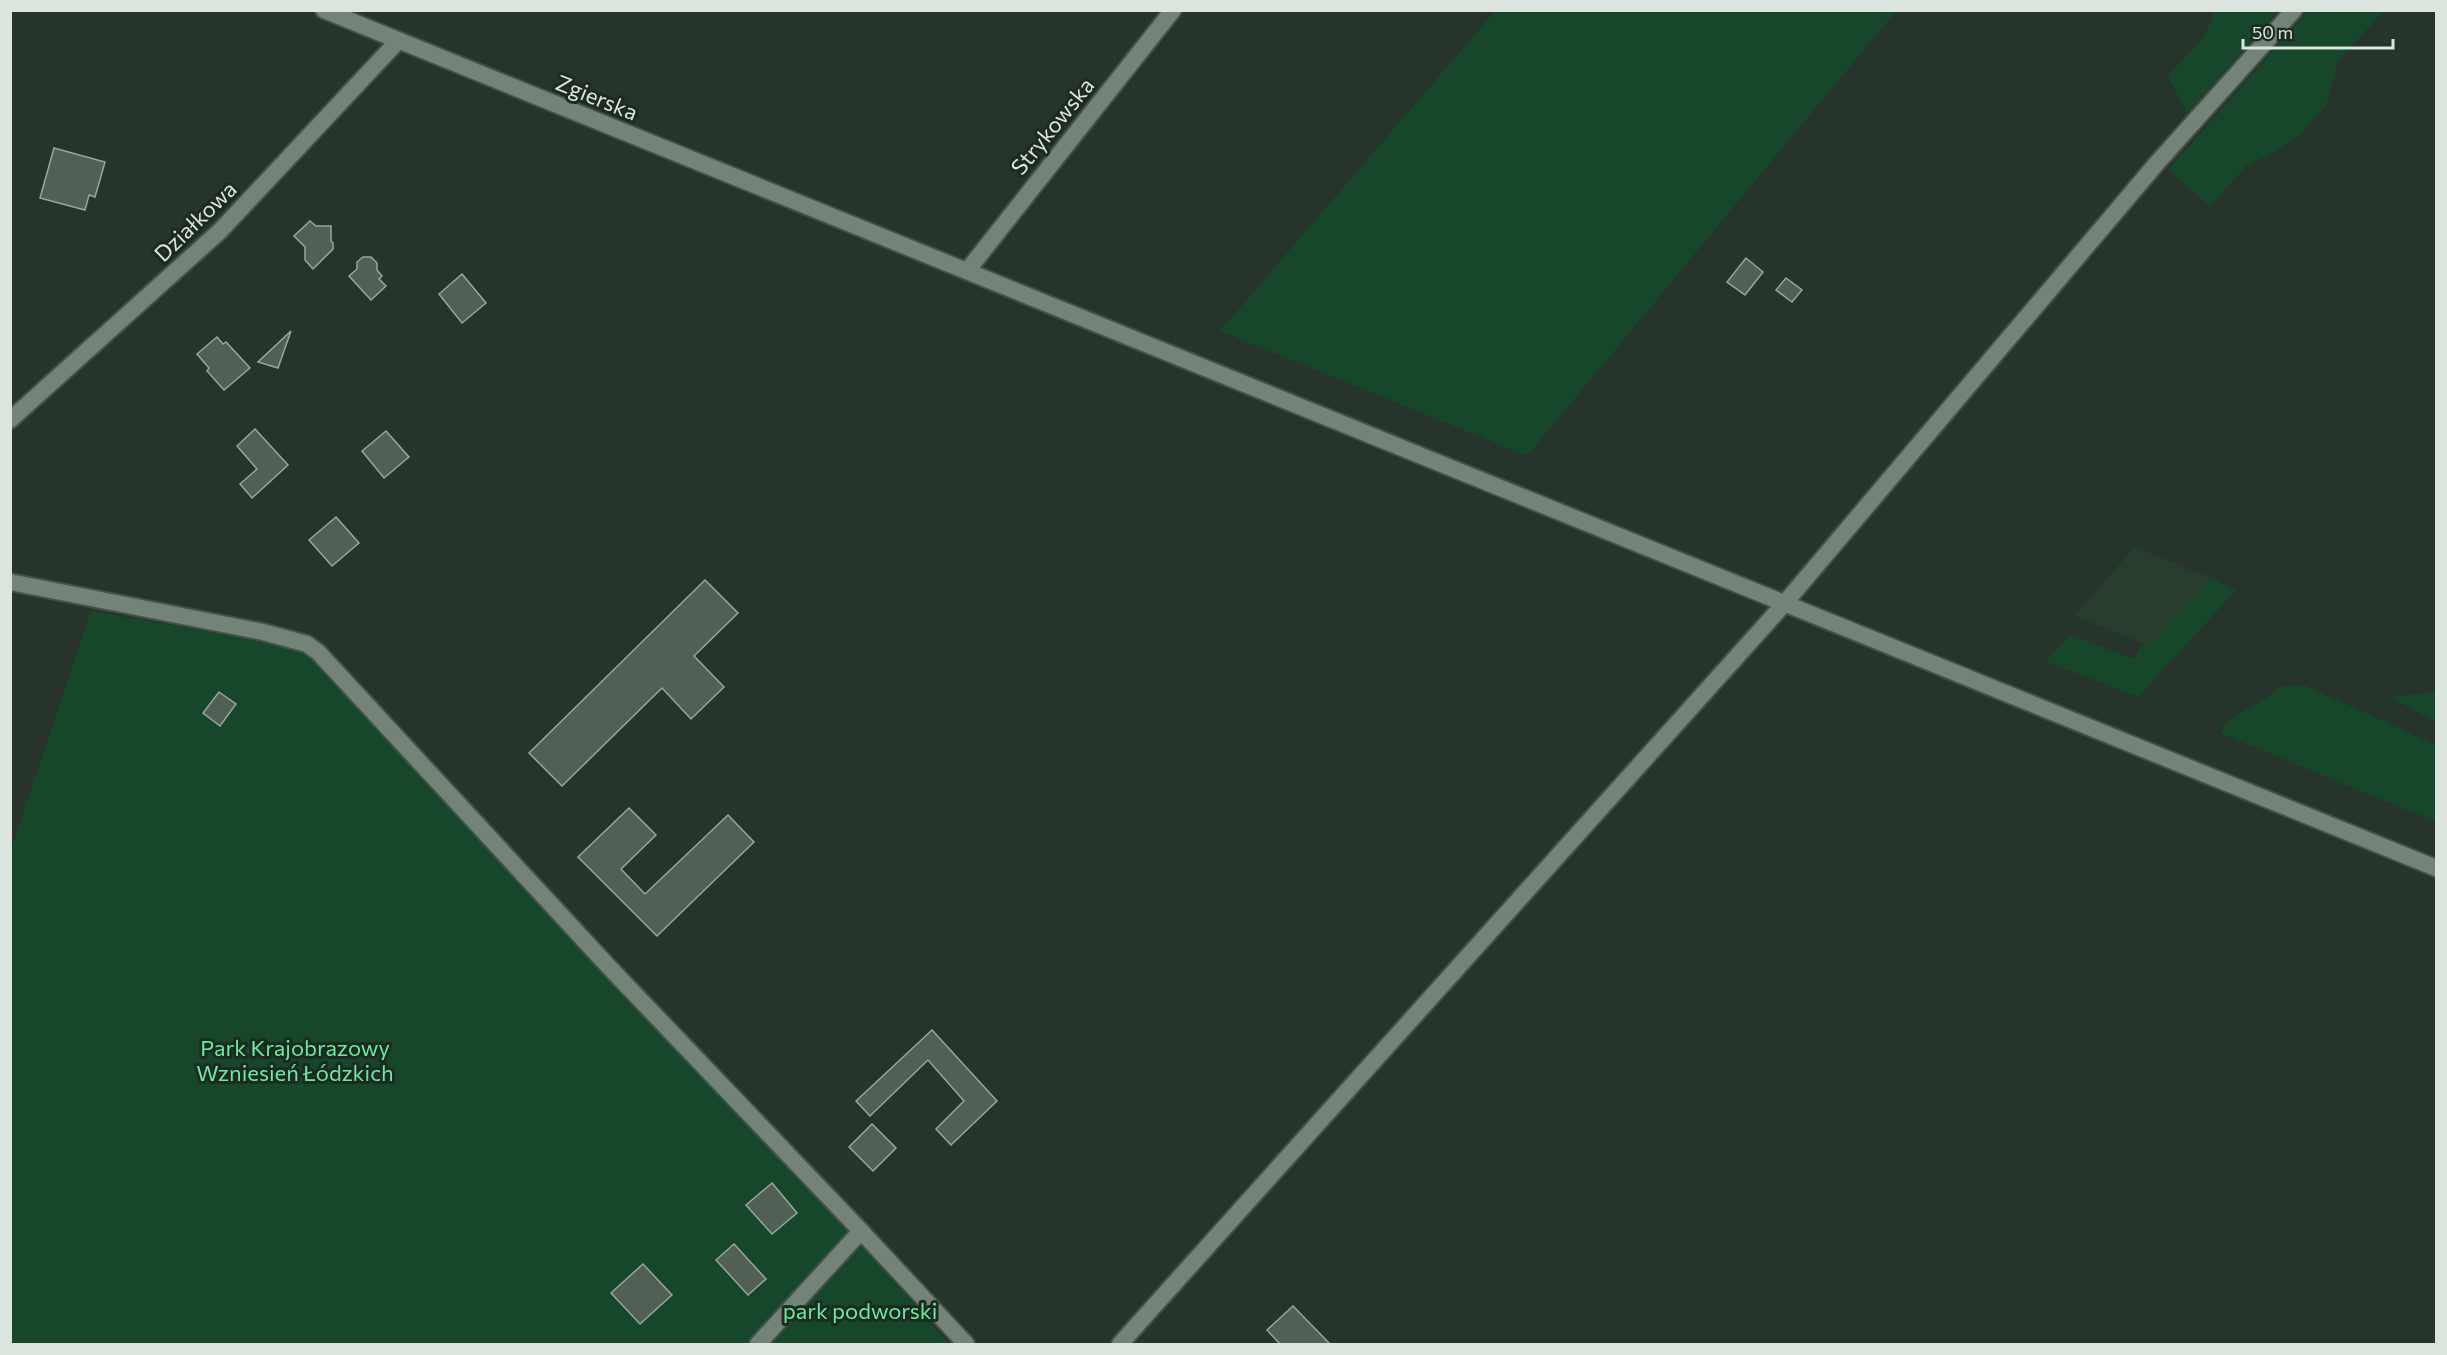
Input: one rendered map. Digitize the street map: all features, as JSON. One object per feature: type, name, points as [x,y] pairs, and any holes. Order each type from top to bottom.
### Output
[{"type":"street","name":"Zgierska","points":[[324,10],[2436,868]]},
{"type":"street","name":"Strykowska","points":[[967,271],[1173,10]]},
{"type":"street","points":[[1119,1344],[1784,604],[2157,163],[2294,10]]},
{"type":"street","name":"Działkowa","points":[[10,420],[220,231],[398,41]]},
{"type":"street","points":[[10,582],[264,632],[307,644],[318,652],[609,967],[966,1344]]},
{"type":"street","points":[[758,1344],[861,1231]]},
{"type":"shaded area","points":[[2135,547],[2211,578],[2149,646],[2074,616]]},
{"type":"green space","points":[[1495,11],[1896,11],[1527,456],[1220,331]]},
{"type":"green space","points":[[2215,11],[2278,11],[2187,113],[2168,76],[2203,38]]},
{"type":"green space","points":[[2308,11],[2384,11],[2338,61],[2326,106],[2300,134],[2275,152],[2246,166],[2210,206],[2168,170]]},
{"type":"green space","points":[[2211,578],[2236,590],[2138,697],[2045,661],[2071,635],[2134,659],[2142,644],[2149,646]]},
{"type":"green space","name":"Park Krajobrazowy Wzniesień Łódzkich","points":[[91,611],[244,638],[312,655],[535,898],[850,1232],[949,1344],[11,1344],[11,851]]},
{"type":"green space","points":[[2304,685],[2436,745],[2436,822],[2220,733],[2230,719],[2280,687]]},
{"type":"green space","points":[[2436,692],[2436,722],[2390,697]]},
{"type":"building","points":[[54,148],[105,162],[95,197],[89,195],[85,210],[40,198]]},
{"type":"building","points":[[310,221],[316,226],[331,226],[333,243],[333,249],[313,269],[305,260],[305,247],[294,236]]},
{"type":"building","points":[[363,257],[371,257],[377,263],[377,270],[382,276],[379,279],[386,286],[371,300],[349,276],[357,269],[357,262]]},
{"type":"building","points":[[1746,258],[1763,272],[1745,295],[1727,282]]},
{"type":"building","points":[[462,274],[486,303],[462,323],[439,294]]},
{"type":"building","points":[[1786,278],[1802,290],[1792,302],[1776,290]]},
{"type":"building","points":[[291,331],[278,368],[258,362]]},
{"type":"building","points":[[217,337],[223,344],[226,342],[250,368],[224,390],[207,371],[209,368],[197,354]]},
{"type":"building","points":[[255,429],[288,465],[252,498],[240,484],[257,469],[237,446]]},
{"type":"building","points":[[386,431],[409,457],[384,478],[362,451]]},
{"type":"building","points":[[336,517],[359,543],[332,566],[309,540]]},
{"type":"building","points":[[705,580],[738,613],[694,656],[724,687],[691,719],[662,688],[562,786],[529,753]]},
{"type":"building","points":[[219,692],[236,704],[220,726],[203,713]]},
{"type":"building","points":[[629,808],[656,835],[621,869],[645,894],[728,815],[754,842],[657,936],[578,857]]},
{"type":"building","points":[[932,1030],[997,1101],[951,1145],[936,1129],[964,1101],[928,1060],[870,1116],[856,1101]]},
{"type":"building","points":[[872,1124],[896,1148],[873,1171],[849,1147]]},
{"type":"building","points":[[772,1183],[797,1213],[772,1234],[746,1205]]},
{"type":"building","points":[[734,1244],[766,1279],[748,1295],[716,1260]]},
{"type":"building","points":[[643,1264],[672,1295],[640,1324],[611,1293]]},
{"type":"building","points":[[1293,1306],[1330,1344],[1280,1344],[1267,1330]]},
{"type":"park label","name":"park podworski","points":[[860,1310]]}]
